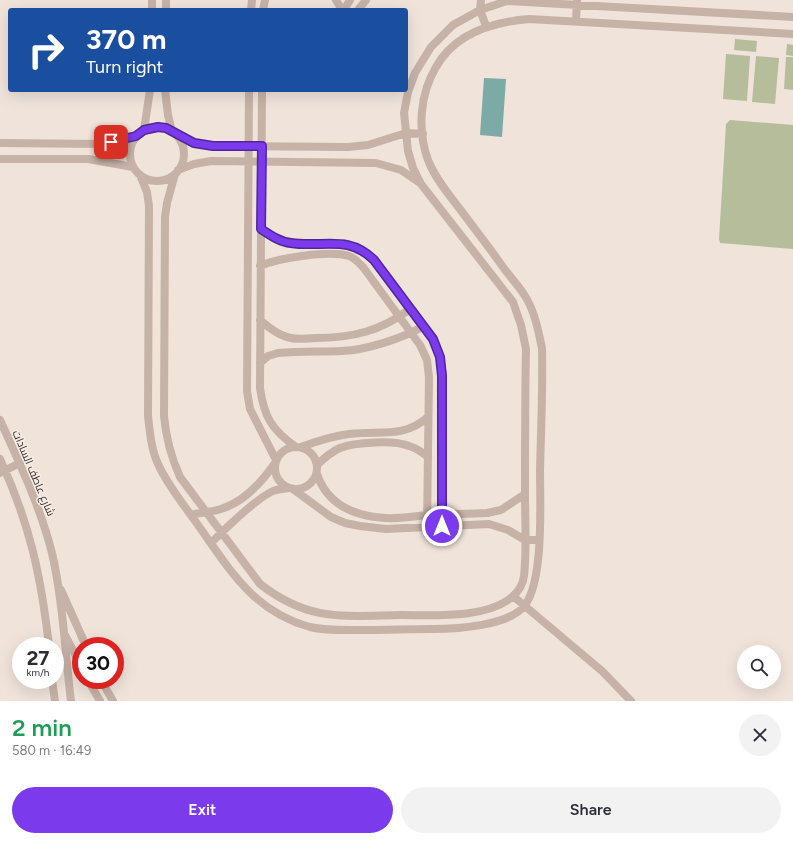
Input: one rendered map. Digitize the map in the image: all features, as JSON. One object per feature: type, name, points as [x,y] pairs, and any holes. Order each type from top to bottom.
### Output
[{"type":"street","points":[[360,8],[366,0]]},
{"type":"street","points":[[481,0],[480,10],[486,26]]},
{"type":"street","points":[[165,92],[168,115],[174,133],[184,150],[183,160],[177,172],[167,203],[165,217],[164,416],[166,437],[172,458],[180,477],[260,584],[277,597],[296,607],[317,613],[338,616],[444,614],[493,608],[513,596],[520,588],[524,577],[526,349],[521,325],[512,302],[421,184],[413,168],[408,151],[404,113],[408,92],[415,73],[431,47],[453,25],[480,10],[507,1],[614,3],[793,17]]},
{"type":"street","points":[[576,21],[577,2]]},
{"type":"street","points":[[140,175],[148,192],[149,206],[148,416],[151,440],[158,463],[166,479],[234,576],[250,594],[268,609],[312,627],[336,630],[446,629],[499,621],[513,615],[525,606],[535,581],[539,540],[542,355],[536,321],[525,296],[443,186],[428,161],[423,134],[422,107],[428,80],[442,57],[462,38],[486,26],[507,20],[529,19],[576,21],[793,34]]},
{"type":"street","points":[[144,130],[150,92]]},
{"type":"street","points":[[249,92],[247,391],[250,409],[276,462],[275,470],[277,478],[282,484],[331,516],[345,523],[386,529],[489,524],[508,530],[525,540],[539,540]]},
{"type":"street","points":[[262,92],[260,388],[265,411],[270,422],[281,436],[309,451],[314,457],[317,465],[317,474],[321,486],[328,496],[338,504],[353,511],[385,518],[487,513],[501,510],[525,494]]},
{"type":"street","points":[[0,143],[97,144],[136,136],[144,130],[158,127],[194,143],[213,146],[368,146],[406,133],[423,134]]},
{"type":"street","points":[[136,136],[129,151],[132,167],[140,175],[149,180],[160,181],[194,164],[211,162],[376,163],[401,170],[421,184]]},
{"type":"street","points":[[0,160],[88,159],[132,167]]},
{"type":"street","points":[[261,229],[275,238],[291,244],[338,243],[352,245],[365,251],[374,260],[433,339],[440,357],[442,376],[442,526]]},
{"type":"street","points":[[260,266],[270,261],[293,256],[339,254],[349,256],[358,261],[363,267],[412,333],[427,360],[427,527]]},
{"type":"street","points":[[260,320],[280,334],[292,338],[339,338],[360,335],[381,328],[410,309]]},
{"type":"street","points":[[260,363],[268,356],[278,353],[344,351],[412,333],[424,326]]},
{"type":"street","points":[[191,515],[220,509],[235,503],[256,487],[284,451],[333,436],[406,431],[418,425],[428,417]]},
{"type":"street","name":"شارع عاطف السادات","points":[[0,420],[20,463],[43,523],[58,584],[71,701]]},
{"type":"street","points":[[317,465],[328,455],[340,448],[354,444],[407,445],[428,457]]},
{"type":"street","points":[[0,459],[3,472],[20,508],[37,565],[44,597],[48,637]]},
{"type":"street","points":[[3,472],[20,463]]},
{"type":"street","points":[[211,543],[264,497],[275,490],[308,486],[317,474]]},
{"type":"street","points":[[58,584],[82,637]]},
{"type":"street","points":[[513,596],[602,671],[631,701]]},
{"type":"street","points":[[62,629],[72,648]]},
{"type":"street","points":[[53,689],[54,701]]},
{"type":"street","points":[[93,689],[100,701]]},
{"type":"street","points":[[107,689],[113,701]]},
{"type":"green space","points":[[735,39],[757,41],[756,52],[734,50]]},
{"type":"green space","points":[[787,44],[793,45],[793,56],[786,55]]},
{"type":"green space","points":[[726,54],[750,56],[747,101],[723,99]]},
{"type":"green space","points":[[756,56],[779,58],[775,104],[752,102]]},
{"type":"green space","points":[[786,57],[793,57],[793,90],[784,89]]},
{"type":"green space","points":[[730,120],[793,125],[793,249],[720,243],[719,239],[726,124]]},
{"type":"water","points":[[484,78],[506,79],[502,137],[480,135]]},
{"type":"route","points":[[111,142],[136,136],[151,127],[158,127],[166,128],[176,135],[194,143],[213,146],[262,146],[261,229],[270,236],[291,244],[338,243],[352,245],[365,251],[374,260],[433,339],[440,357],[442,376],[442,526]]}]
